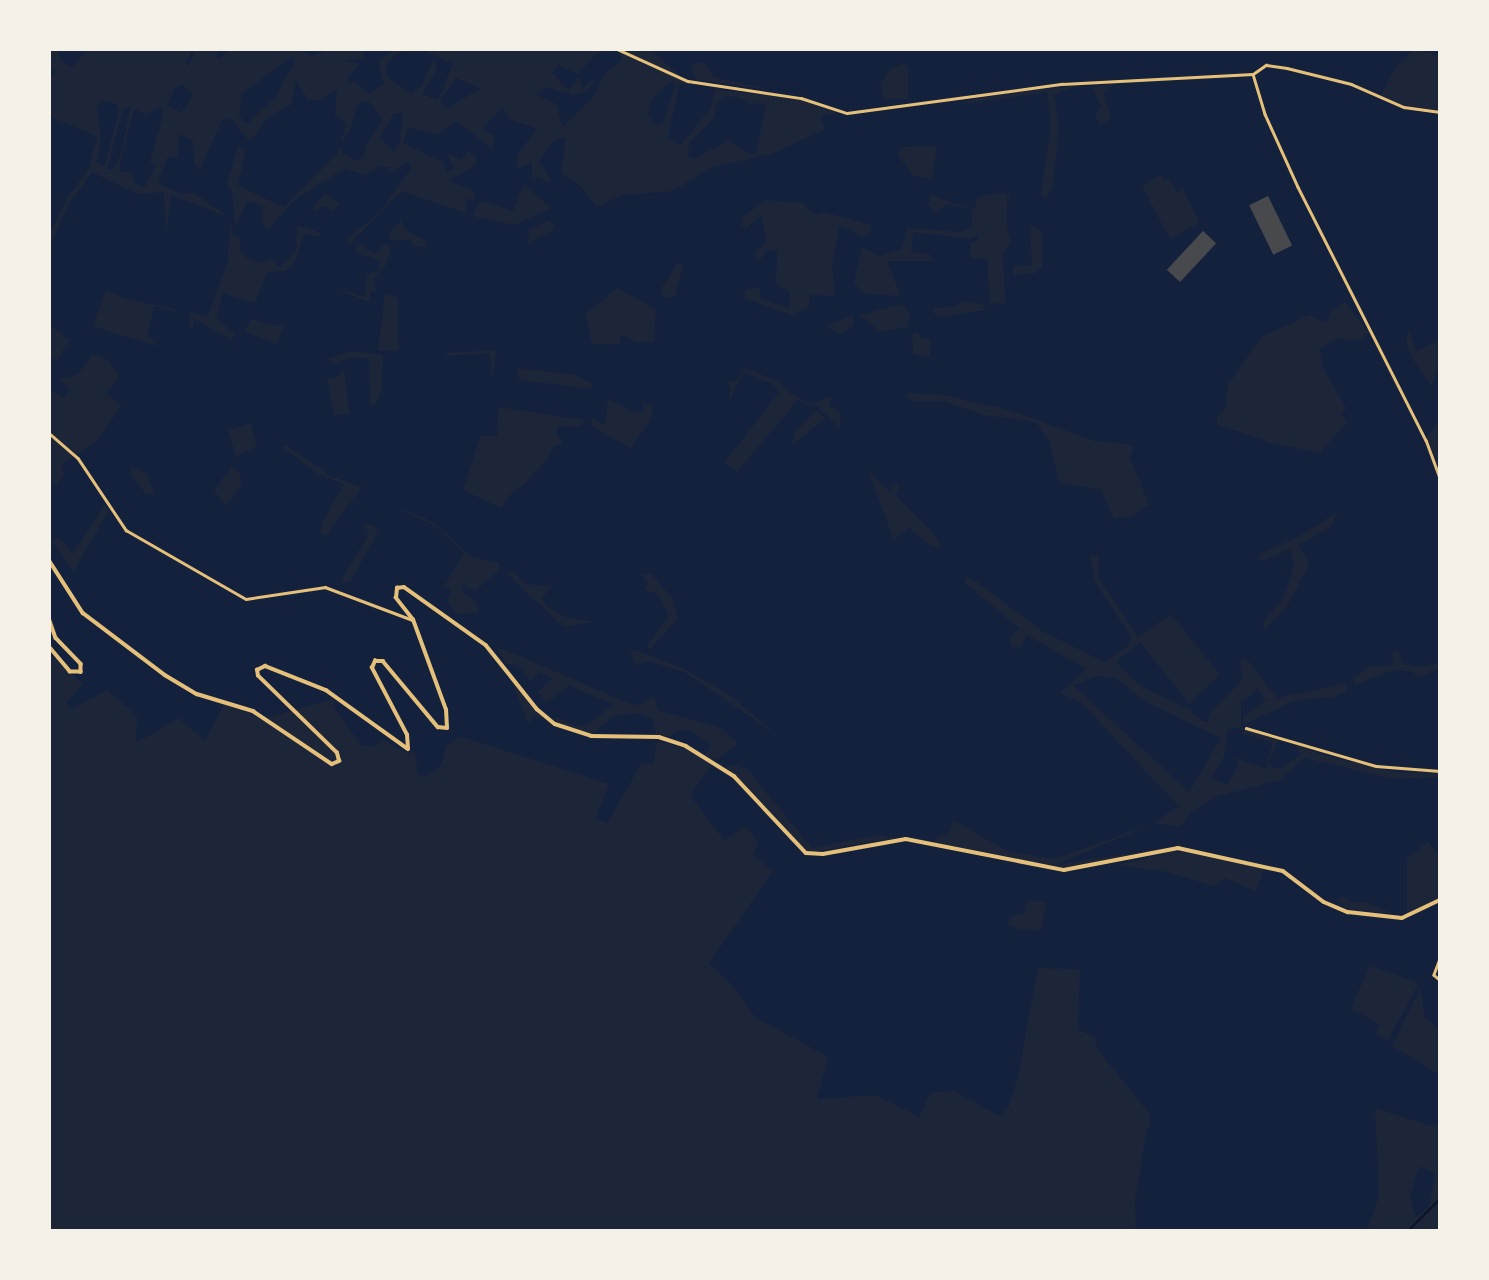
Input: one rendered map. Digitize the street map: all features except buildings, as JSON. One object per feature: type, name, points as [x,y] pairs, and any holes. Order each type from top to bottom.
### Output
[{"type":"main road","points":[[49,560],[83,613],[164,675],[197,694],[253,710],[332,764],[339,761],[337,753],[257,670],[265,667],[326,690],[408,749],[407,735],[372,668],[375,661],[387,664],[438,727],[447,728],[450,721],[412,620],[396,598],[401,587],[486,645],[537,709],[555,724],[591,736],[659,737],[686,746],[734,776],[792,841],[811,854],[906,839],[1030,867],[1064,870],[1178,848],[1283,871],[1324,902],[1348,912],[1402,918],[1440,900]]},
{"type":"main road","points":[[49,618],[56,638],[82,664],[81,672],[70,672],[49,648]]},
{"type":"street","points":[[617,49],[688,81],[801,98],[847,113],[1062,84],[1253,74],[1266,65],[1352,84],[1404,107],[1440,112]]},
{"type":"street","points":[[1253,74],[1265,114],[1303,199],[1425,439],[1440,478]]},
{"type":"street","points":[[49,433],[78,458],[126,530],[246,599],[325,587],[412,620]]},
{"type":"street","points":[[1246,728],[1378,766],[1440,771]]},
{"type":"street","points":[[1440,958],[1434,975],[1440,980]]},
{"type":"shaded area","points":[[49,49],[58,49],[60,60],[72,67],[88,49],[193,49],[185,64],[189,66],[196,49],[219,49],[216,56],[219,59],[231,49],[296,49],[312,56],[330,49],[365,49],[363,59],[342,60],[360,64],[348,76],[349,82],[355,81],[368,94],[384,84],[378,62],[394,49],[422,49],[610,49],[596,54],[578,74],[559,65],[552,73],[569,90],[579,77],[582,89],[596,77],[587,91],[573,95],[545,87],[535,94],[556,104],[563,127],[594,96],[604,75],[622,60],[621,53],[651,49],[687,83],[679,84],[668,138],[680,146],[711,107],[715,90],[703,88],[797,99],[837,113],[821,116],[825,129],[774,153],[710,168],[673,191],[622,195],[597,207],[580,186],[561,173],[566,138],[555,139],[539,161],[551,179],[546,183],[541,177],[532,178],[532,162],[518,169],[516,156],[537,129],[508,118],[503,107],[482,129],[495,137],[492,149],[457,121],[437,134],[408,127],[403,143],[444,163],[447,172],[454,169],[447,153],[461,160],[468,151],[475,155],[477,162],[471,169],[449,180],[474,192],[475,198],[466,200],[466,213],[401,191],[350,244],[346,239],[378,214],[410,170],[409,162],[392,172],[388,172],[391,167],[379,167],[364,175],[345,168],[293,201],[269,229],[262,224],[263,206],[247,201],[235,228],[232,192],[227,185],[238,145],[245,151],[238,186],[284,207],[338,153],[340,145],[342,153],[357,161],[365,156],[365,147],[383,119],[368,101],[358,103],[350,131],[341,143],[346,123],[335,116],[337,90],[320,100],[308,100],[296,79],[292,104],[269,116],[250,142],[231,119],[222,120],[200,170],[194,164],[193,141],[178,134],[178,156],[167,158],[158,183],[182,194],[192,192],[230,218],[171,195],[166,236],[164,192],[137,194],[92,172],[68,205],[49,248],[49,235],[67,198],[89,168],[97,136],[49,116],[49,78],[56,73],[49,62]],"holes":[[[422,49],[453,64],[438,100],[422,94],[437,68],[434,58],[422,85],[411,94],[385,75],[387,63],[397,53]],[[293,56],[295,62],[276,96],[248,123],[239,115],[242,94]],[[456,78],[481,88],[447,109],[440,101]],[[672,81],[676,85],[662,124],[656,124],[648,117],[653,97]],[[183,85],[193,95],[181,113],[167,104],[175,88]],[[724,96],[738,97],[749,104],[766,103],[756,154],[749,154],[729,140],[695,159],[688,156],[689,143],[714,118],[716,103]],[[102,101],[117,104],[119,112],[104,167],[97,162],[101,140],[97,108]],[[131,105],[121,154],[114,168],[107,170],[122,111]],[[161,107],[163,116],[150,162],[156,165],[145,187],[134,183],[131,171],[120,172],[121,157],[134,109],[145,114]],[[403,113],[400,142],[394,152],[380,137],[394,114]]]},
{"type":"shaded area","points":[[1415,49],[1440,56],[1440,111],[1402,105],[1381,95],[1397,65]]},
{"type":"shaded area","points":[[697,62],[705,64],[714,77],[769,90],[695,79],[691,68]]},
{"type":"shaded area","points":[[903,64],[908,67],[908,99],[884,100],[880,84],[891,68]]},
{"type":"shaded area","points":[[1114,83],[1103,94],[1111,117],[1101,125],[1095,116],[1101,106],[1092,88],[1086,89]]},
{"type":"shaded area","points":[[1086,84],[1054,94],[1059,130],[1052,188],[1045,200],[1041,194],[1051,126],[1047,92],[963,104],[977,98]]},
{"type":"shaded area","points":[[937,146],[932,179],[913,176],[897,154],[905,147]]},
{"type":"shaded area","points":[[1160,174],[1164,180],[1169,178],[1177,193],[1182,188],[1200,222],[1170,239],[1142,186]]},
{"type":"shaded area","points":[[524,184],[551,208],[515,225],[472,216],[481,201],[513,211]]},
{"type":"shaded area","points":[[1004,192],[1011,197],[1007,202],[1007,227],[1011,243],[1003,253],[1005,304],[990,303],[987,259],[971,258],[970,242],[978,241],[978,235],[970,239],[913,232],[911,252],[929,254],[933,261],[887,261],[901,296],[865,294],[854,283],[862,247],[880,256],[902,249],[907,228],[961,232],[972,227],[972,210],[948,204],[935,213],[928,204],[931,195],[974,210],[978,197]]},
{"type":"shaded area","points":[[325,193],[340,204],[333,211],[325,206],[315,211],[313,206]]},
{"type":"shaded area","points":[[765,200],[802,203],[815,215],[824,212],[871,225],[870,234],[864,237],[840,225],[832,265],[835,296],[810,295],[809,307],[791,315],[744,298],[745,290],[760,287],[760,299],[789,308],[790,292],[776,285],[777,251],[766,250],[761,259],[755,258],[756,250],[766,243],[762,214],[747,228],[741,225],[744,216]]},
{"type":"shaded area","points":[[231,220],[232,235],[240,239],[240,250],[248,259],[261,263],[271,259],[280,268],[296,251],[297,225],[321,233],[319,237],[304,234],[296,259],[286,271],[267,272],[255,303],[222,293],[217,320],[234,333],[232,341],[200,321],[194,320],[193,328],[189,327],[190,312],[208,316],[227,264]]},
{"type":"shaded area","points":[[402,220],[404,229],[426,241],[425,248],[413,246],[410,240],[391,240],[389,233]]},
{"type":"shaded area","points":[[549,221],[554,225],[552,231],[528,243],[529,229]]},
{"type":"shaded area","points":[[1030,225],[1042,232],[1042,267],[1035,273],[1014,275],[1012,266],[1032,265]]},
{"type":"shaded area","points":[[385,244],[391,246],[386,265],[374,278],[376,292],[371,291],[369,302],[330,287],[365,297],[367,274],[379,271],[381,261],[358,254],[355,248],[359,245],[376,253]]},
{"type":"shaded area","points":[[678,263],[683,266],[675,296],[663,298],[661,289]]},
{"type":"shaded area","points":[[617,288],[656,309],[654,342],[637,342],[621,335],[620,344],[592,344],[586,314]]},
{"type":"shaded area","points":[[106,290],[129,300],[167,307],[186,314],[154,306],[148,335],[157,346],[120,335],[93,326]]},
{"type":"shaded area","points":[[385,294],[398,298],[398,351],[378,350]]},
{"type":"shaded area","points":[[964,301],[984,305],[985,310],[939,317],[934,313],[934,308],[953,307]]},
{"type":"shaded area","points":[[1345,302],[1369,333],[1357,341],[1337,338],[1320,349],[1322,366],[1346,408],[1342,415],[1347,422],[1320,453],[1271,443],[1217,424],[1217,416],[1225,409],[1228,385],[1261,337],[1310,315],[1326,323],[1331,311]]},
{"type":"shaded area","points":[[902,304],[910,314],[907,327],[879,332],[860,315]]},
{"type":"shaded area","points":[[853,316],[854,325],[840,335],[827,325]]},
{"type":"shaded area","points":[[251,319],[284,327],[277,344],[244,332]]},
{"type":"shaded area","points":[[49,324],[69,340],[56,362],[49,356]]},
{"type":"shaded area","points":[[1409,330],[1416,351],[1438,341],[1440,344],[1440,365],[1431,386],[1412,358],[1406,341]]},
{"type":"shaded area","points":[[918,332],[922,340],[928,338],[931,343],[929,357],[913,354],[912,334]]},
{"type":"shaded area","points":[[496,350],[492,383],[490,353],[446,356],[446,353]]},
{"type":"shaded area","points":[[352,351],[383,355],[381,391],[375,405],[370,404],[369,358],[347,358],[335,365],[327,359]]},
{"type":"shaded area","points":[[93,354],[108,360],[120,376],[106,394],[122,405],[96,442],[76,455],[49,431],[49,390],[64,398],[69,389],[59,379],[78,374]]},
{"type":"shaded area","points":[[518,368],[575,375],[593,384],[591,389],[519,380]]},
{"type":"shaded area","points":[[745,368],[777,381],[816,410],[798,400],[737,472],[725,462],[779,392],[774,385],[744,372],[728,402],[731,389],[726,380],[735,382]]},
{"type":"shaded area","points":[[344,369],[350,414],[334,415],[327,379],[336,378]]},
{"type":"shaded area","points":[[908,393],[943,395],[1009,410],[1094,441],[1128,444],[1133,447],[1130,458],[1149,504],[1134,515],[1114,519],[1101,490],[1059,483],[1050,443],[1036,422],[983,415],[944,401],[912,401],[906,396]]},
{"type":"shaded area","points":[[833,396],[829,405],[840,411],[840,428],[813,403]]},
{"type":"shaded area","points":[[608,399],[637,413],[644,411],[642,404],[653,407],[649,423],[630,448],[591,426],[592,418],[605,425]]},
{"type":"shaded area","points":[[498,407],[585,420],[580,427],[558,426],[556,434],[563,443],[552,448],[549,458],[521,487],[515,488],[501,508],[463,490],[480,436],[497,436]]},
{"type":"shaded area","points":[[816,410],[826,418],[792,445],[796,431]]},
{"type":"shaded area","points":[[1440,421],[1440,474],[1427,437]]},
{"type":"shaded area","points":[[251,423],[257,446],[236,457],[228,430]]},
{"type":"shaded area","points":[[49,434],[74,455],[61,466],[64,474],[57,485],[49,482]]},
{"type":"shaded area","points":[[285,444],[330,476],[362,487],[325,536],[321,533],[322,523],[344,484],[318,474],[284,448]]},
{"type":"shaded area","points":[[232,465],[240,473],[241,488],[225,505],[214,491]]},
{"type":"shaded area","points":[[134,468],[148,475],[155,494],[146,494],[132,476],[130,469]]},
{"type":"shaded area","points":[[869,472],[889,491],[899,482],[896,496],[933,533],[942,548],[929,545],[909,527],[894,540]]},
{"type":"shaded area","points":[[105,505],[108,512],[73,572],[51,540],[59,538],[73,554]]},
{"type":"shaded area","points":[[390,505],[432,521],[471,557],[499,563],[499,570],[475,591],[464,585],[461,590],[476,603],[478,612],[456,614],[448,602],[451,590],[445,585],[464,553],[435,526]]},
{"type":"shaded area","points":[[1337,512],[1331,527],[1299,545],[1309,565],[1285,609],[1264,631],[1263,622],[1284,598],[1294,565],[1290,549],[1260,562],[1259,554],[1297,538]]},
{"type":"shaded area","points":[[361,523],[373,525],[378,532],[350,582],[340,583],[369,533]]},
{"type":"shaded area","points":[[1090,556],[1098,556],[1099,579],[1138,637],[1171,614],[1220,675],[1189,704],[1140,642],[1116,661],[1139,685],[1189,709],[1203,721],[1208,722],[1210,713],[1242,680],[1240,661],[1245,657],[1277,698],[1347,683],[1346,691],[1334,697],[1296,700],[1243,725],[1243,716],[1266,700],[1257,689],[1241,704],[1241,728],[1227,729],[1224,757],[1212,778],[1227,785],[1238,766],[1235,758],[1266,769],[1273,742],[1240,733],[1247,730],[1280,737],[1268,763],[1273,768],[1281,768],[1301,755],[1293,743],[1320,754],[1395,772],[1440,773],[1440,777],[1394,779],[1304,758],[1280,780],[1218,796],[1192,811],[1180,827],[1155,823],[1055,865],[1158,849],[1070,868],[1056,869],[934,843],[936,838],[948,834],[953,820],[1009,852],[1055,859],[1154,823],[1179,806],[1080,702],[1060,693],[1086,669],[1027,635],[1021,647],[1011,647],[1010,636],[1020,629],[964,582],[966,577],[977,582],[1042,631],[1104,662],[1128,646],[1131,636],[1096,584]],"holes":[[[1097,676],[1116,678],[1146,702],[1221,738],[1189,792],[1073,685]]]},
{"type":"shaded area","points":[[510,570],[526,584],[552,586],[542,598],[548,607],[565,617],[594,622],[564,627],[507,574]]},
{"type":"shaded area","points":[[652,574],[672,598],[678,618],[649,650],[647,645],[669,616],[658,594],[644,590],[648,583],[641,575]]},
{"type":"shaded area","points":[[496,646],[631,704],[640,705],[654,696],[658,710],[721,728],[738,744],[717,760],[705,755],[711,745],[689,730],[677,731],[669,737],[656,735],[653,719],[637,713],[613,716],[591,735],[560,724],[553,719],[558,717],[576,727],[590,724],[613,704],[569,686],[546,703],[538,692],[552,679],[540,672],[530,681],[517,664],[506,664]]},
{"type":"shaded area","points":[[635,650],[680,667],[727,693],[780,737],[686,673],[649,661],[635,665],[630,653]]},
{"type":"shaded area","points":[[1398,650],[1403,664],[1417,667],[1440,663],[1440,668],[1418,678],[1413,672],[1394,670],[1354,685],[1354,678],[1369,667],[1393,665],[1392,651]]},
{"type":"shaded area","points":[[49,654],[83,684],[66,703],[72,709],[107,690],[137,716],[136,743],[179,718],[205,741],[224,704],[263,719],[333,699],[335,709],[361,745],[376,746],[382,739],[407,753],[415,752],[418,774],[426,777],[441,765],[446,746],[459,736],[609,784],[595,818],[607,823],[642,763],[653,764],[657,742],[686,748],[713,764],[690,795],[724,840],[746,826],[758,842],[753,855],[773,871],[709,963],[734,987],[755,1017],[828,1057],[817,1099],[875,1095],[919,1117],[931,1092],[954,1091],[999,1116],[1008,1109],[1018,1076],[1038,968],[1080,969],[1078,1030],[1095,1036],[1097,1049],[1149,1113],[1151,1127],[1147,1129],[1135,1199],[1136,1231],[49,1231]]},
{"type":"shaded area","points":[[509,675],[545,719],[534,717],[528,723]]},
{"type":"shaded area","points":[[731,765],[747,769],[812,848],[877,835],[895,838],[808,853],[726,768]]},
{"type":"shaded area","points":[[1428,842],[1440,857],[1440,898],[1407,914],[1407,858]]},
{"type":"shaded area","points":[[1171,852],[1187,852],[1264,869],[1256,891],[1225,878],[1214,886],[1168,872],[1118,865]]},
{"type":"shaded area","points":[[1342,894],[1351,903],[1364,902],[1394,914],[1347,909],[1338,901]]},
{"type":"shaded area","points":[[1028,900],[1046,902],[1041,931],[1018,929],[1008,924],[1012,916],[1024,913]]},
{"type":"shaded area","points":[[1370,966],[1419,983],[1388,1040],[1376,1035],[1380,1025],[1351,1008]]},
{"type":"shaded area","points":[[1420,989],[1425,1018],[1439,1029],[1440,1075],[1392,1046]]},
{"type":"shaded area","points":[[1375,1108],[1430,1126],[1440,1124],[1440,1231],[1367,1231],[1379,1196]],"holes":[[[1419,1166],[1435,1174],[1429,1206],[1416,1218],[1410,1198]]]},
{"type":"waterway","points":[[1408,1231],[1440,1199]]}]
